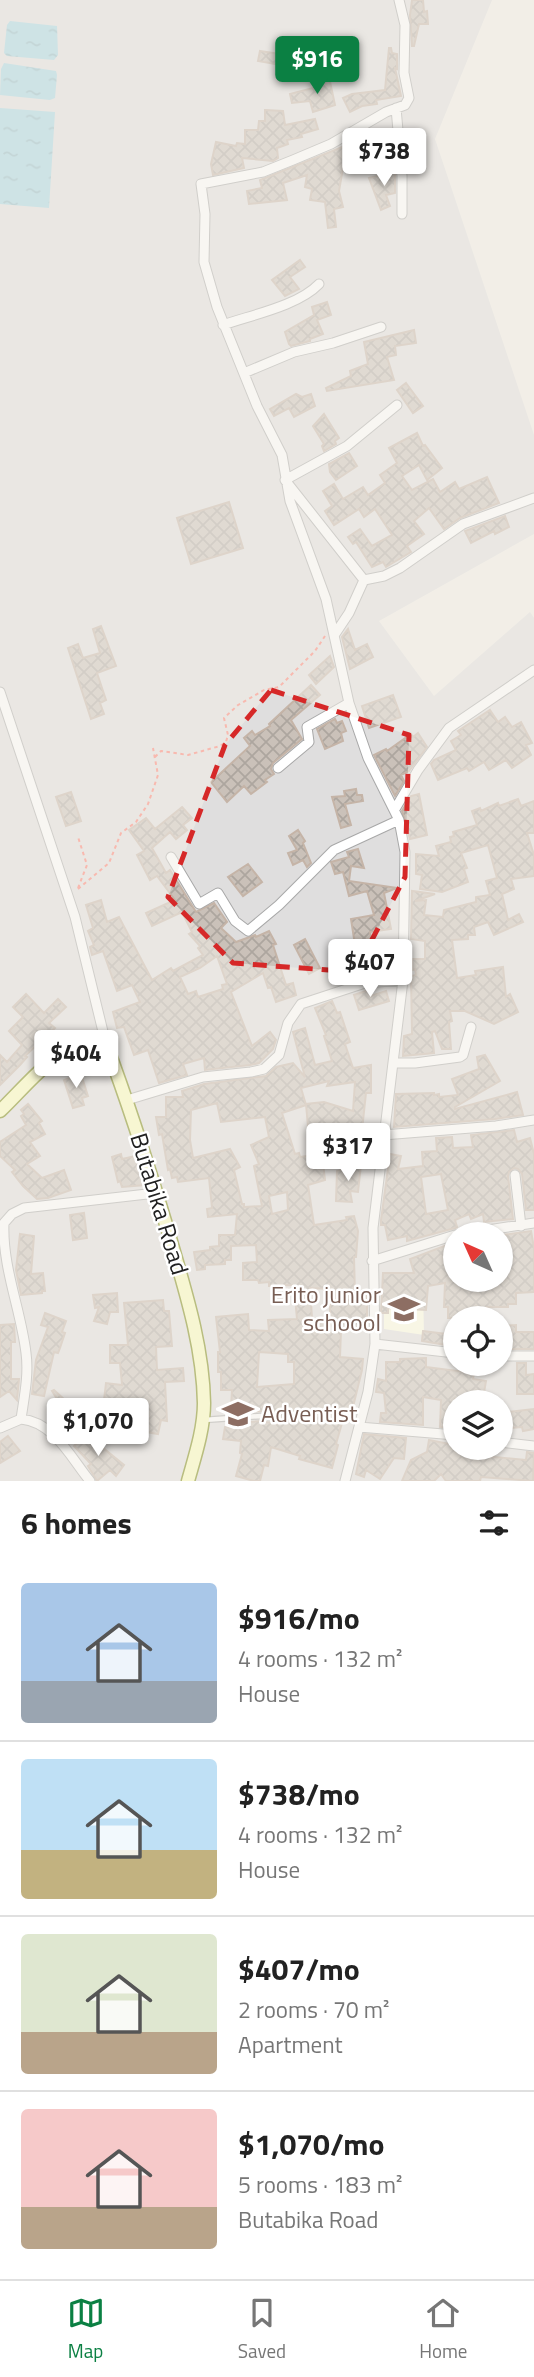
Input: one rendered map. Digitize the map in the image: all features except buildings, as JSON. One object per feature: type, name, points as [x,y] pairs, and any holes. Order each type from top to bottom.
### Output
[{"type":"main road","points":[[0,1111],[56,1058],[79,1043],[92,1040],[106,1044]]},
{"type":"main road","name":"Butabika Road","points":[[106,1044],[127,1100],[181,1274],[198,1344],[203,1420],[188,1481]]},
{"type":"street","points":[[345,1481],[369,1392],[375,1344],[373,1228],[403,980],[405,852],[395,809],[368,758],[349,702],[326,599],[290,501],[282,455],[257,406],[223,325],[205,262],[205,214],[201,184],[263,172],[331,144],[405,105],[409,98],[404,72],[405,25],[399,0]]},
{"type":"street","points":[[396,108],[402,176],[402,214]]},
{"type":"street","points":[[223,325],[291,301],[319,284]]},
{"type":"street","points":[[244,373],[294,352],[333,343],[381,327]]},
{"type":"street","points":[[285,480],[347,446],[397,405]]},
{"type":"street","points":[[285,480],[364,580]]},
{"type":"street","points":[[364,580],[384,576],[400,568],[463,524],[534,498]]},
{"type":"street","points":[[334,629],[349,613],[364,580]]},
{"type":"street","points":[[395,809],[418,770],[449,728],[534,670]]},
{"type":"street","name":"Butabika Road","points":[[0,692],[75,917],[106,1044]]},
{"type":"street","points":[[278,768],[309,742],[307,727],[349,702]]},
{"type":"street","points":[[170,857],[199,904],[219,892],[235,921],[248,931],[279,905],[334,850],[399,820]]},
{"type":"street","points":[[127,1100],[203,1077],[264,1069],[279,1055],[288,1023],[301,1004],[365,983],[403,980]]},
{"type":"street","points":[[394,1063],[460,1057],[463,1055],[471,1027]]},
{"type":"street","points":[[383,1135],[496,1126],[534,1120]]},
{"type":"street","points":[[515,1175],[521,1226]]},
{"type":"street","points":[[21,1419],[27,1371],[26,1353],[12,1288],[4,1223],[12,1214],[24,1208],[156,1193]]},
{"type":"street","points":[[513,1227],[534,1223]]},
{"type":"street","points":[[372,1261],[443,1239]]},
{"type":"street","points":[[375,1344],[443,1352]]},
{"type":"street","points":[[513,1356],[534,1356]]},
{"type":"street","points":[[0,1428],[21,1419],[47,1428],[90,1481]]},
{"type":"street","points":[[359,1427],[443,1434]]},
{"type":"street","points":[[513,1444],[534,1446]]},
{"type":"lane","points":[[203,1420],[261,1416],[276,1419]]},
{"type":"path","points":[[155,757],[161,751],[188,755],[226,742],[228,734],[224,718],[238,705],[264,690],[279,687],[334,629]]},
{"type":"path","points":[[78,836],[87,865],[77,890],[109,863],[121,833],[136,822],[148,804],[158,775],[153,748]]},
{"type":"highlighted area","points":[[271,690],[409,735],[405,877],[355,972],[233,963],[168,897],[225,745]]},
{"type":"shaded area","points":[[0,0],[492,0],[435,139],[534,435],[534,534],[379,621],[434,696],[530,612],[534,618],[534,1481],[0,1481]]},
{"type":"shaded area","name":"Erito junior schoool","points":[[384,1287],[423,1288],[424,1335],[384,1329]]},
{"type":"water","points":[[10,21],[57,26],[58,55],[54,60],[7,56],[4,53],[7,25]]},
{"type":"water","points":[[4,63],[56,71],[55,98],[50,100],[0,95],[1,69]]},
{"type":"water","points":[[0,108],[55,112],[49,208],[0,204]]},
{"type":"place","name":"Erito junior schoool","points":[[404,1309]]},
{"type":"place","name":"Adventist","points":[[238,1414]]}]
